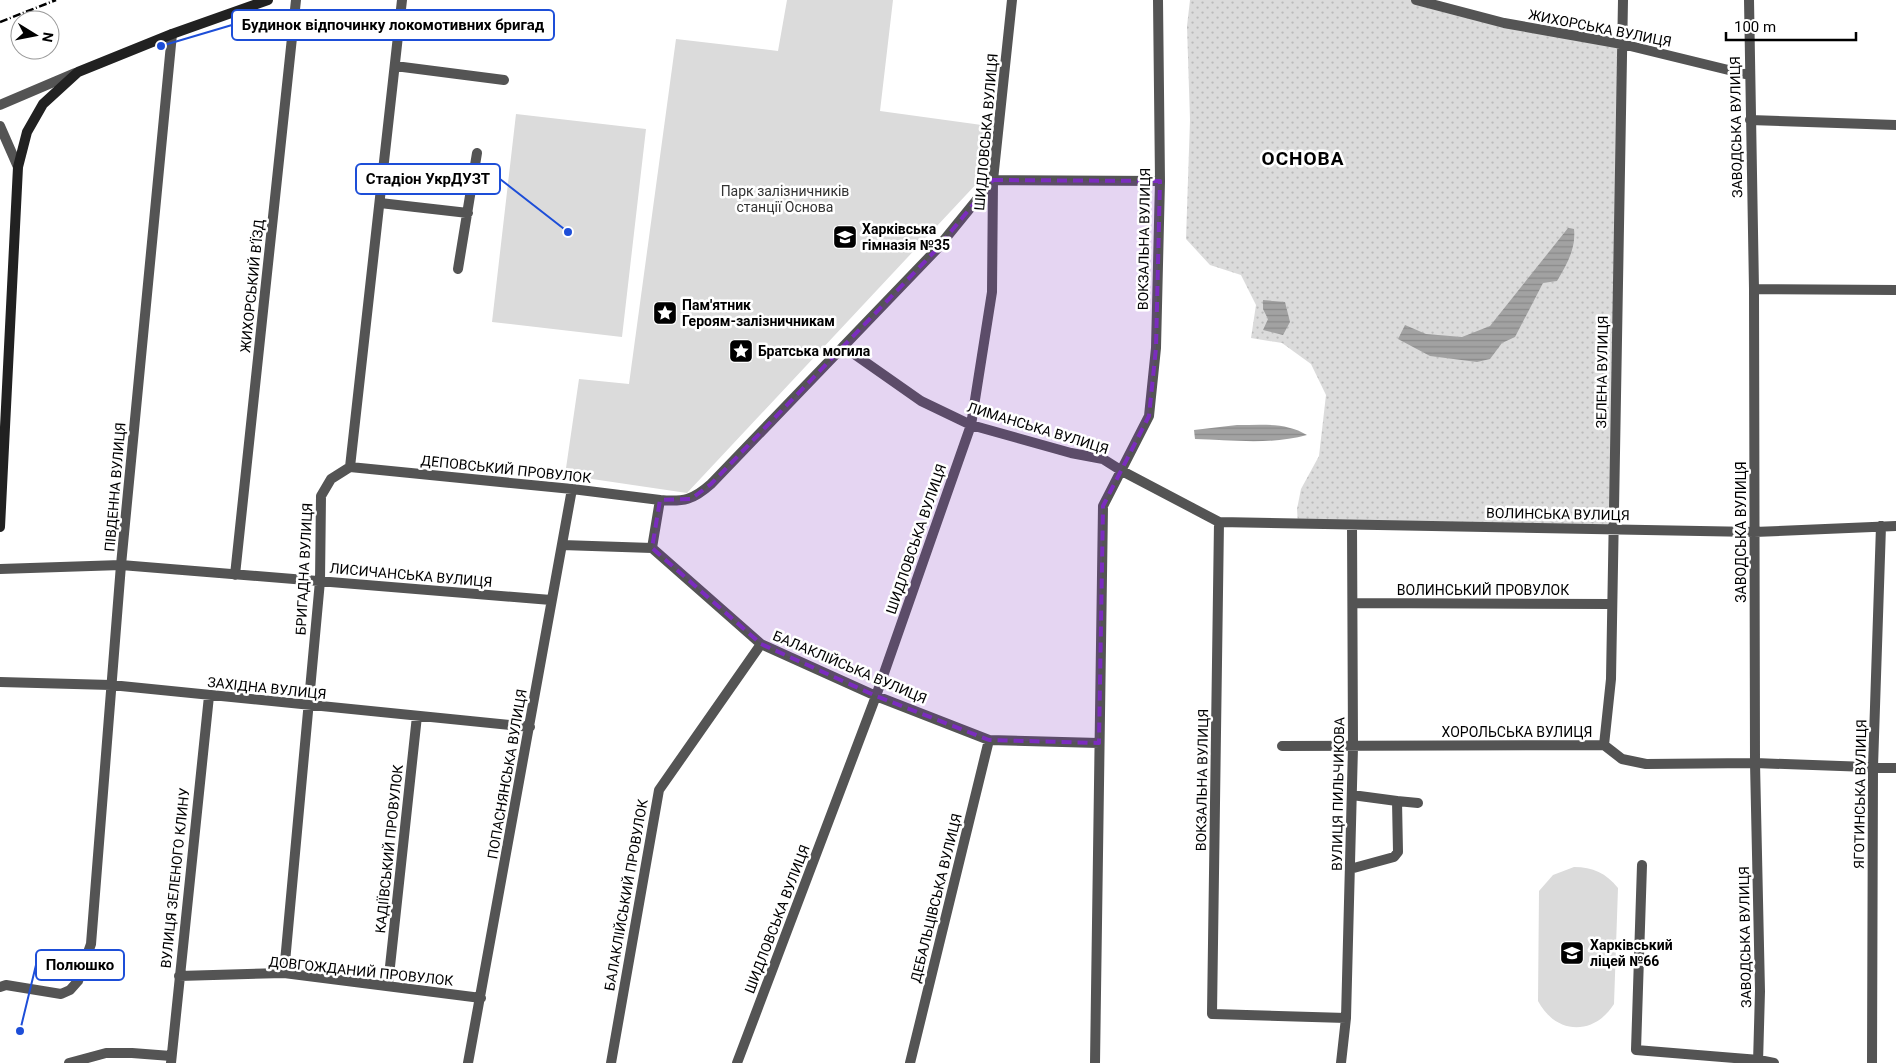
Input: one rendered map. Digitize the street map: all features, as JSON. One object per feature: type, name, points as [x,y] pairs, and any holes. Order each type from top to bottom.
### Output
[{"type":"main road","points":[[0,527],[18,167],[26,132],[42,104],[78,72],[172,34],[268,0]]},
{"type":"street","name":"ЖИХОРСЬКИЙ В’ЇЗД","points":[[235,575],[296,0]]},
{"type":"street","points":[[350,467],[402,0]]},
{"type":"street","name":"ШИДЛОВСЬКА ВУЛИЦЯ","points":[[737,1063],[876,696],[972,425],[992,292],[993,180],[1012,0]]},
{"type":"street","name":"ВОКЗАЛЬНА ВУЛИЦЯ","points":[[1094,1063],[1103,506],[1149,416],[1156,348],[1160,181],[1158,0]]},
{"type":"street","name":"ЖИХОРСЬКА ВУЛИЦЯ","points":[[1416,0],[1504,23],[1622,44],[1749,75]]},
{"type":"street","name":"ЗЕЛЕНА ВУЛИЦЯ","points":[[1604,745],[1611,679],[1612,528],[1623,0]]},
{"type":"street","name":"ЗАВОДСЬКА ВУЛИЦЯ","points":[[1749,0],[1754,289],[1755,763],[1760,991],[1759,1061]]},
{"type":"street","name":"ПІВДЕННА ВУЛИЦЯ","points":[[0,987],[6,985],[61,994],[66,992],[78,981],[90,944],[121,566],[172,34]]},
{"type":"street","points":[[395,66],[504,80]]},
{"type":"street","points":[[0,105],[78,72]]},
{"type":"street","points":[[1750,120],[1896,125]]},
{"type":"street","points":[[0,126],[18,167]]},
{"type":"street","points":[[458,269],[477,154]]},
{"type":"street","points":[[993,180],[1160,181]]},
{"type":"street","name":"ДЕПОВСЬКИЙ ПРОВУЛОК","points":[[350,467],[572,489],[676,502],[691,499],[701,493],[936,250],[993,180]]},
{"type":"street","points":[[380,203],[468,213]]},
{"type":"street","points":[[1754,289],[1896,290]]},
{"type":"street","name":"ЛИМАНСЬКА ВУЛИЦЯ","points":[[844,347],[921,401],[972,425],[1071,453],[1103,459],[1122,471]]},
{"type":"street","name":"БРИГАДНА ВУЛИЦЯ","points":[[284,973],[320,582],[321,496],[331,479],[350,467]]},
{"type":"street","points":[[1122,471],[1219,522]]},
{"type":"street","name":"ПОПАСНЯНСЬКА ВУЛИЦЯ","points":[[468,1063],[572,489]]},
{"type":"street","points":[[562,545],[652,548],[660,500]]},
{"type":"street","name":"ВОКЗАЛЬНА ВУЛИЦЯ","points":[[1219,522],[1212,1014],[1346,1018]]},
{"type":"street","name":"ВОЛИНСЬКА ВУЛИЦЯ","points":[[1219,522],[1754,532],[1896,526]]},
{"type":"street","name":"ВУЛИЦЯ ПИЛЬЧИКОВА","points":[[1341,1063],[1346,1018],[1353,747],[1354,603],[1352,525]]},
{"type":"street","name":"ЯГОТИНСЬКА ВУЛИЦЯ","points":[[1872,1063],[1873,768],[1881,526]]},
{"type":"street","name":"БАЛАКЛІЙСЬКА ВУЛИЦЯ","points":[[652,548],[761,644],[876,696],[989,740],[1099,743]]},
{"type":"street","name":"ЛИСИЧАНСЬКА ВУЛИЦЯ","points":[[0,569],[121,566],[551,600]]},
{"type":"street","name":"ВОЛИНСЬКИЙ ПРОВУЛОК","points":[[1354,603],[1612,604]]},
{"type":"street","name":"БАЛАКЛІЙСЬКИЙ ПРОВУЛОК","points":[[611,1063],[659,790],[761,644]]},
{"type":"street","name":"ЗАХІДНА ВУЛИЦЯ","points":[[0,682],[112,685],[530,727]]},
{"type":"street","name":"ВУЛИЦЯ ЗЕЛЕНОГО КЛИНУ","points":[[171,1060],[209,696]]},
{"type":"street","name":"КАДІЇВСЬКИЙ ПРОВУЛОК","points":[[388,985],[417,716]]},
{"type":"street","name":"ДЕБАЛЬЦІВСЬКА ВУЛИЦЯ","points":[[910,1063],[989,740]]},
{"type":"street","name":"ХОРОЛЬСЬКА ВУЛИЦЯ","points":[[1282,746],[1604,745],[1622,759],[1646,764],[1755,763],[1896,768]]},
{"type":"street","points":[[1352,795],[1418,803]]},
{"type":"street","points":[[1350,869],[1394,857],[1398,852],[1396,801]]},
{"type":"street","points":[[1642,865],[1636,1050],[1774,1063]]},
{"type":"street","name":"ДОВГОЖДАНИЙ ПРОВУЛОК","points":[[179,976],[284,973],[481,998]]},
{"type":"street","points":[[69,1063],[106,1053],[132,1053],[171,1060]]},
{"type":"highlighted area","points":[[993,180],[1160,181],[1156,348],[1149,416],[1103,506],[1099,743],[989,740],[876,696],[761,644],[652,548],[660,500],[691,499],[711,484],[936,250]]},
{"type":"green space","name":"Парк залізничників станції Основа","points":[[787,0],[893,0],[880,111],[989,126],[980,180],[687,493],[565,475],[579,379],[629,384],[676,39],[778,51]]},
{"type":"green space","points":[[1190,0],[1416,0],[1622,44],[1612,528],[1298,524],[1297,509],[1301,489],[1319,456],[1326,395],[1311,364],[1282,343],[1251,338],[1256,305],[1241,275],[1210,265],[1186,239],[1190,120],[1187,26]]},
{"type":"green space","points":[[516,114],[646,129],[622,337],[492,322]]},
{"type":"green space","points":[[1574,867],[1587,868],[1599,872],[1609,878],[1618,888],[1614,1004],[1596,1022],[1586,1026],[1575,1027],[1555,1020],[1538,1001],[1539,891],[1553,875]]},
{"type":"shaded area","points":[[1568,228],[1574,229],[1574,243],[1557,281],[1543,283],[1515,337],[1502,343],[1490,359],[1477,362],[1430,356],[1398,339],[1405,325],[1426,334],[1462,337],[1490,326]]},
{"type":"shaded area","points":[[1263,300],[1285,302],[1290,322],[1283,335],[1263,330],[1268,319],[1263,309]]},
{"type":"shaded area","points":[[1237,425],[1282,426],[1307,435],[1265,441],[1195,439],[1194,430]]},
{"type":"railway","points":[[0,22],[56,0]]},
{"type":"place","name":"Будинок відпочинку локомотивних бригад","points":[[161,46]]},
{"type":"place","name":"Стадіон УкрДУЗТ","points":[[568,232]]},
{"type":"place","name":"Харківська гімназія №35","points":[[845,237]]},
{"type":"place","name":"Пам'ятник Героям-залізничникам","points":[[665,313]]},
{"type":"place","name":"Братська могила","points":[[741,351]]},
{"type":"place","name":"Харківський ліцей №66","points":[[1572,953]]},
{"type":"place","name":"Полюшко","points":[[20,1031]]},
{"type":"district","name":"ОСНОВА","points":[[1303,158]]}]
